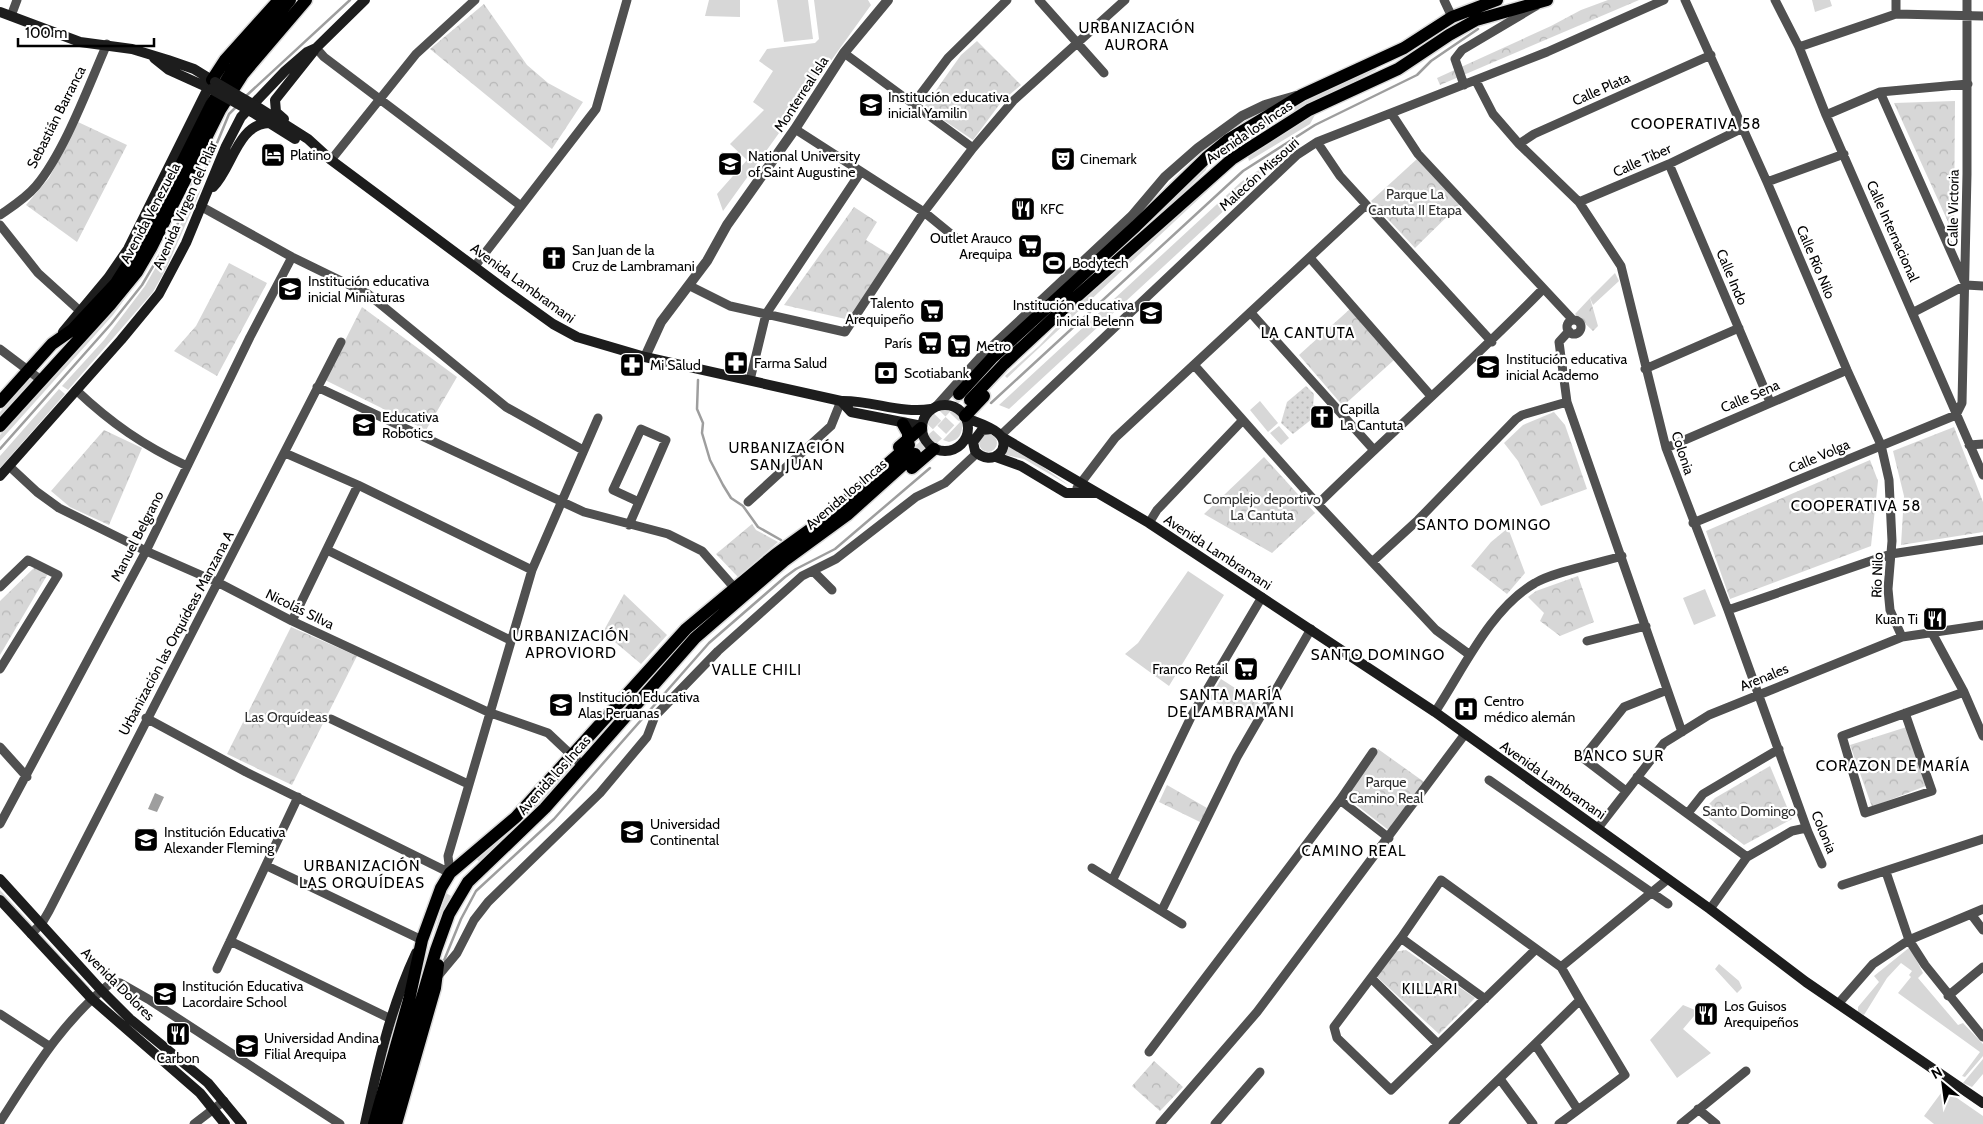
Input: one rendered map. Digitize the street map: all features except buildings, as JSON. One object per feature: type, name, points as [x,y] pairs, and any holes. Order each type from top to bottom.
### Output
[{"type":"main road","points":[[211,85],[225,60],[279,0]]},
{"type":"main road","name":"Avenida Venezuela","points":[[58,338],[72,330],[102,299],[128,265],[211,105],[234,68],[290,0]]},
{"type":"main road","name":"Avenida Venezuela","points":[[0,426],[110,305],[137,272],[151,248],[220,110],[243,74],[306,0]]},
{"type":"main road","name":"Avenida Virgen del Pilar","points":[[0,476],[158,294],[186,243],[226,146],[241,117],[286,71],[307,52],[316,48],[365,0]]},
{"type":"main road","name":"Avenida los Incas","points":[[1497,0],[1452,17],[1404,48],[1302,95],[1269,113],[1222,145],[1158,202],[1136,226],[993,357],[965,397],[1004,364],[1221,167],[1270,133],[1309,110],[1398,68],[1476,20],[1547,0]]},
{"type":"main road","points":[[0,12],[80,42],[107,44],[132,49],[194,69],[211,85],[254,109]]},
{"type":"main road","points":[[308,139],[279,115],[274,104],[279,94],[316,48]]},
{"type":"main road","name":"Avenida Venezuela","points":[[0,402],[58,338],[108,278],[128,249],[211,85]]},
{"type":"main road","name":"Avenida Lambramani","points":[[254,109],[308,139],[331,160]]},
{"type":"main road","name":"Avenida Lambramani","points":[[254,109],[269,123],[331,160],[565,332],[645,357],[841,401],[857,401],[903,411],[934,408]]},
{"type":"main road","points":[[207,193],[217,183],[247,133],[258,126],[269,123]]},
{"type":"main road","points":[[1132,216],[1158,202]]},
{"type":"main road","points":[[966,417],[1074,299]]},
{"type":"main road","name":"Avenida Lambramani","points":[[841,401],[851,412],[921,427]]},
{"type":"main road","points":[[780,558],[815,517],[911,446],[921,427],[934,408],[950,405],[961,411],[966,417],[968,430],[964,442],[959,447],[947,452],[934,449],[924,440],[921,427]]},
{"type":"main road","name":"Avenida Lambramani","points":[[966,417],[998,433],[1149,522],[1435,712],[1710,909],[1838,1004],[1983,1103]]},
{"type":"main road","points":[[903,424],[908,433],[911,446]]},
{"type":"main road","points":[[959,447],[990,458],[996,456],[1002,450],[998,433],[982,430],[975,437],[974,447],[977,453]]},
{"type":"main road","name":"Avenida los Incas","points":[[385,1124],[436,950],[444,926],[458,897],[479,870],[505,848],[583,766],[686,630],[739,592],[780,558],[833,526],[911,446]]},
{"type":"main road","points":[[780,558],[826,541],[851,522],[934,449]]},
{"type":"main road","name":"Avenida Lambramani","points":[[996,456],[1022,466],[1066,493],[1098,493]]},
{"type":"main road","name":"Avenida los Incas","points":[[365,1124],[389,1018],[401,984],[422,940],[441,888],[450,873],[462,861],[494,838],[648,681]]},
{"type":"main road","points":[[494,838],[505,848]]},
{"type":"main road","name":"Avenida Dolores","points":[[0,879],[101,990],[130,1019],[197,1072],[242,1124]]},
{"type":"main road","points":[[441,888],[454,889],[458,897]]},
{"type":"main road","name":"Avenida Dolores","points":[[0,900],[92,999],[121,1027],[188,1082],[214,1108],[225,1124]]},
{"type":"main road","points":[[396,1124],[436,978],[444,926]]},
{"type":"main road","name":"Avenida los Incas","points":[[374,1124],[409,1000],[422,940]]},
{"type":"street","points":[[11,16],[17,0]]},
{"type":"street","points":[[331,160],[421,48],[476,0]]},
{"type":"street","points":[[475,266],[596,109],[627,0]]},
{"type":"street","name":"Monterreal Isla","points":[[645,357],[661,322],[690,286],[707,261],[727,225],[795,129],[844,53],[888,0]]},
{"type":"street","points":[[914,103],[948,58],[1007,0]]},
{"type":"street","points":[[1039,0],[1079,42],[1104,73]]},
{"type":"street","points":[[690,286],[730,306],[845,332],[924,212],[1012,101],[1125,0]]},
{"type":"street","points":[[1444,0],[1452,17]]},
{"type":"street","name":"Avenida los Incas","points":[[1452,17],[1484,0]]},
{"type":"street","points":[[1464,85],[1455,59],[1462,50],[1547,0]]},
{"type":"street","name":"Malecón Missouri","points":[[998,433],[1297,155],[1317,142],[1547,52],[1664,0]]},
{"type":"street","name":"Calle Río Nilo","points":[[1684,0],[1711,55],[1881,445],[1889,480],[1892,542]]},
{"type":"street","name":"Calle Internacional","points":[[1775,0],[1800,47],[1826,115],[1914,312],[1969,445],[1983,474]]},
{"type":"street","points":[[1896,0],[1896,14]]},
{"type":"street","name":"Calle Victoria","points":[[1956,414],[1962,403],[1966,285],[1967,0]]},
{"type":"street","points":[[1800,47],[1896,14],[1983,16]]},
{"type":"street","name":"Sebastián Barranca","points":[[0,215],[24,198],[46,171],[77,112],[107,44]]},
{"type":"street","points":[[316,48],[379,99],[521,206]]},
{"type":"street","points":[[844,53],[973,148]]},
{"type":"street","name":"Calle Plata","points":[[1519,144],[1534,134],[1711,55]]},
{"type":"street","name":"Colonia","points":[[1476,81],[1493,114],[1519,144],[1579,202],[1621,266],[1666,448],[1759,693],[1806,828],[1822,864]]},
{"type":"street","points":[[1826,115],[1880,92],[1968,84]]},
{"type":"street","points":[[1880,92],[1966,285]]},
{"type":"street","name":"Avenida los Incas","points":[[934,408],[980,358],[1132,216],[1165,177],[1221,130],[1265,105],[1302,95]]},
{"type":"street","points":[[1391,113],[1418,154],[1543,289],[1573,320],[1579,321],[1581,330],[1575,334],[1569,331],[1559,342],[1568,402],[1682,732]]},
{"type":"street","name":"Calle Tiber","points":[[1579,202],[1669,164],[1743,128]]},
{"type":"street","points":[[795,129],[860,173],[924,212],[957,239]]},
{"type":"street","points":[[1317,142],[1340,176],[1492,342]]},
{"type":"street","points":[[1767,182],[1844,154]]},
{"type":"street","name":"Calle Indo","points":[[1669,164],[1770,402]]},
{"type":"street","points":[[750,380],[766,314],[860,173]]},
{"type":"street","points":[[1074,493],[1115,438],[1195,366],[1366,205]]},
{"type":"street","points":[[202,207],[292,257],[368,294],[506,407],[583,450]]},
{"type":"street","points":[[0,225],[38,273],[80,311]]},
{"type":"street","name":"Manuel Belgrano","points":[[0,824],[27,777],[146,551],[250,337],[292,257]]},
{"type":"street","points":[[1310,258],[1431,396]]},
{"type":"street","points":[[1914,312],[1966,285],[1983,286]]},
{"type":"street","points":[[1318,504],[1373,449],[1492,342],[1543,289]]},
{"type":"street","points":[[1251,313],[1373,449]]},
{"type":"street","points":[[1645,369],[1739,328]]},
{"type":"street","name":"Urbanización las Orquídeas Manzana A","points":[[31,934],[42,924],[146,718],[285,453],[340,342]]},
{"type":"street","points":[[0,349],[41,380]]},
{"type":"street","points":[[1195,366],[1318,504],[1436,630],[1470,656]]},
{"type":"street","name":"Calle Sena","points":[[1666,448],[1847,370]]},
{"type":"street","points":[[317,387],[584,512],[668,534],[702,551],[739,592]]},
{"type":"street","points":[[76,390],[114,424],[151,448],[187,466]]},
{"type":"street","points":[[748,502],[831,426],[841,401]]},
{"type":"street","points":[[1372,562],[1418,520],[1516,419],[1522,415],[1568,402]]},
{"type":"street","name":"Calle Volga","points":[[1693,523],[1956,414]]},
{"type":"street","points":[[450,873],[448,856],[488,712],[532,570],[598,418]]},
{"type":"street","points":[[1149,522],[1157,510],[1242,420]]},
{"type":"street","points":[[629,525],[666,440],[641,429],[613,490],[639,502]]},
{"type":"street","points":[[1969,445],[1983,444]]},
{"type":"street","points":[[285,453],[358,485],[532,570]]},
{"type":"street","points":[[436,978],[457,953],[474,920],[488,902],[600,794],[647,737],[653,718],[718,651],[783,592],[856,545],[916,497],[945,483],[977,453]]},
{"type":"street","name":"Nicolás SIlva","points":[[9,466],[37,492],[59,508],[146,551],[218,583],[292,621],[488,712],[548,733],[583,766]]},
{"type":"street","points":[[292,621],[358,485]]},
{"type":"street","points":[[1728,610],[1891,554],[1983,540]]},
{"type":"street","name":"Río Nilo","points":[[1892,542],[1888,589],[1890,610],[1902,637]]},
{"type":"street","points":[[327,550],[510,640]]},
{"type":"street","points":[[1435,712],[1470,656],[1509,603],[1535,583],[1622,556]]},
{"type":"street","points":[[0,587],[28,560],[58,575],[0,669]]},
{"type":"street","points":[[813,571],[832,590]]},
{"type":"street","points":[[1113,879],[1192,715],[1262,597]]},
{"type":"street","name":"Arenales","points":[[1598,828],[1664,743],[1709,715],[1759,693],[1902,637],[1931,631],[1983,625]]},
{"type":"street","points":[[1587,641],[1646,626]]},
{"type":"street","points":[[1162,910],[1237,757],[1311,629]]},
{"type":"street","points":[[1931,631],[1964,692],[1983,736]]},
{"type":"street","points":[[1626,791],[1583,758],[1624,707],[1667,690]]},
{"type":"street","points":[[1905,713],[1932,791],[1865,813],[1842,736],[1905,713],[1964,692]]},
{"type":"street","points":[[146,718],[450,873]]},
{"type":"street","points":[[331,719],[468,784]]},
{"type":"street","points":[[1160,1124],[1257,1012],[1465,734]]},
{"type":"street","points":[[0,747],[27,777]]},
{"type":"street","points":[[1688,813],[1703,794],[1779,749]]},
{"type":"street","points":[[1149,1052],[1340,800],[1373,752]]},
{"type":"street","points":[[1637,777],[1748,857]]},
{"type":"street","points":[[1489,780],[1668,904]]},
{"type":"street","points":[[216,969],[267,866],[298,797]]},
{"type":"street","points":[[1340,800],[1389,838]]},
{"type":"street","points":[[1710,909],[1748,857],[1792,831],[1806,828]]},
{"type":"street","points":[[1842,885],[1983,839]]},
{"type":"street","points":[[267,866],[422,940]]},
{"type":"street","points":[[1092,868],[1113,879],[1182,924]]},
{"type":"street","points":[[1886,872],[1909,940],[1948,996],[1983,1037]]},
{"type":"street","points":[[1561,967],[1668,879]]},
{"type":"street","points":[[1534,950],[1391,1090],[1337,1038],[1334,1027],[1401,938],[1441,880],[1534,950],[1561,967],[1625,1075],[1559,1124]]},
{"type":"street","points":[[1838,1004],[1873,964],[1909,940],[1983,909]]},
{"type":"street","points":[[1971,914],[1983,930]]},
{"type":"street","points":[[1401,938],[1485,998]]},
{"type":"street","points":[[230,941],[389,1018]]},
{"type":"street","points":[[1948,996],[1983,967]]},
{"type":"street","points":[[1371,978],[1438,1044]]},
{"type":"street","points":[[2,1122],[49,1046],[92,999],[112,982],[120,983],[340,1124]]},
{"type":"street","points":[[1453,1124],[1580,1000]]},
{"type":"street","points":[[0,1014],[49,1046]]},
{"type":"street","points":[[1535,1044],[1578,1110]]},
{"type":"street","points":[[1681,1124],[1746,1071]]},
{"type":"street","points":[[1215,1124],[1260,1072]]},
{"type":"street","points":[[1500,1078],[1532,1124]]},
{"type":"street","points":[[194,1124],[224,1101]]},
{"type":"street","points":[[1698,1109],[1716,1124]]},
{"type":"green space","points":[[709,0],[740,0],[740,17],[705,16]]},
{"type":"green space","points":[[777,0],[808,0],[813,39],[784,42]]},
{"type":"green space","points":[[814,0],[868,0],[871,5],[723,211],[717,194],[747,160],[730,144],[764,110],[753,102],[773,71],[759,61],[767,49],[815,43],[819,39]]},
{"type":"green space","points":[[1608,0],[1639,0],[1440,85],[1437,78],[1551,26],[1581,10]]},
{"type":"green space","points":[[1812,0],[1830,0],[1832,6],[1815,12]]},
{"type":"green space","points":[[484,4],[527,65],[548,83],[583,102],[552,149],[430,49]]},
{"type":"green space","points":[[977,41],[1021,85],[1002,101],[973,140],[924,107],[961,55]]},
{"type":"green space","points":[[1377,67],[1376,70],[1276,122],[1237,148],[1235,144],[1269,122],[1304,102]]},
{"type":"green space","points":[[1955,101],[1954,235],[1894,103]]},
{"type":"green space","points":[[1316,113],[1310,124],[1249,161],[1248,157]]},
{"type":"green space","points":[[222,120],[193,184],[160,244]]},
{"type":"green space","points":[[78,122],[127,145],[77,242],[26,205],[49,178]]},
{"type":"green space","points":[[1294,146],[1009,409],[999,405],[1241,182]]},
{"type":"green space","name":"Parque La Cantuta II Etapa","points":[[1417,159],[1460,204],[1415,248],[1371,201]]},
{"type":"green space","points":[[1207,166],[1206,170],[1159,217],[1107,263]]},
{"type":"green space","points":[[1216,175],[1220,179],[1007,378],[1005,376],[1039,346],[1067,316]]},
{"type":"green space","points":[[203,185],[166,269],[153,292],[68,390],[62,386],[104,340],[145,286]]},
{"type":"green space","points":[[854,207],[877,222],[866,240],[892,256],[850,320],[784,305]]},
{"type":"green space","points":[[229,263],[267,283],[217,376],[174,351],[196,326]]},
{"type":"green space","points":[[146,270],[113,315],[0,441],[0,435],[117,306]]},
{"type":"green space","points":[[1615,273],[1619,281],[1593,305],[1590,298]]},
{"type":"green space","points":[[1590,298],[1598,326],[1593,331],[1575,314]]},
{"type":"green space","points":[[362,307],[457,377],[426,430],[325,380]]},
{"type":"green space","points":[[1350,309],[1394,360],[1343,406],[1299,355]]},
{"type":"green space","points":[[31,376],[34,379],[0,418],[0,412]]},
{"type":"green space","points":[[1306,386],[1314,394],[1312,419],[1293,434],[1281,423],[1287,402]]},
{"type":"green space","points":[[59,389],[65,394],[0,468],[0,456]]},
{"type":"green space","points":[[1260,401],[1278,423],[1268,432],[1250,410]]},
{"type":"green space","points":[[1554,412],[1565,425],[1587,489],[1541,506],[1518,461],[1504,443],[1523,425]]},
{"type":"green space","points":[[962,420],[959,437],[949,442],[943,440]]},
{"type":"green space","points":[[1279,426],[1289,438],[1281,445],[1270,433]]},
{"type":"green space","points":[[1954,427],[1983,502],[1983,532],[1901,545],[1904,496],[1893,451]]},
{"type":"green space","points":[[104,430],[142,448],[109,525],[70,507],[51,491]]},
{"type":"green space","points":[[988,434],[995,436],[997,443],[995,450],[988,452],[981,450],[979,443],[981,436]]},
{"type":"green space","points":[[1008,442],[1070,486],[1024,459],[1002,454]]},
{"type":"green space","name":"Complejo deportivo La Cantuta","points":[[1264,457],[1315,513],[1272,553],[1204,514]]},
{"type":"green space","points":[[1870,460],[1878,481],[1871,546],[1730,599],[1706,531]]},
{"type":"green space","points":[[752,524],[756,530],[778,542],[738,577],[716,554]]},
{"type":"green space","points":[[1508,528],[1525,573],[1507,594],[1471,566],[1491,542]]},
{"type":"green space","points":[[37,565],[49,572],[0,655],[0,601]]},
{"type":"green space","points":[[1188,571],[1224,595],[1169,686],[1125,654],[1138,643]]},
{"type":"green space","points":[[1578,576],[1594,622],[1560,636],[1540,621],[1544,613],[1528,597],[1536,591]]},
{"type":"green space","points":[[1705,589],[1716,616],[1694,625],[1683,598]]},
{"type":"green space","points":[[624,594],[667,635],[641,664],[603,632]]},
{"type":"green space","name":"Las Orquídeas","points":[[291,627],[357,656],[292,785],[227,754]]},
{"type":"green space","points":[[1221,679],[1260,704],[1251,720],[1209,699]]},
{"type":"green space","points":[[1913,725],[1933,783],[1872,807],[1850,745]]},
{"type":"green space","name":"Parque Camino Real","points":[[1378,749],[1427,784],[1391,832],[1345,796]]},
{"type":"green space","points":[[571,766],[573,769],[524,822],[480,862],[476,859],[520,820]]},
{"type":"green space","name":"Santo Domingo","points":[[1770,766],[1792,819],[1744,845],[1701,812],[1715,798]]},
{"type":"green space","points":[[1167,785],[1207,808],[1200,822],[1159,802]]},
{"type":"green space","points":[[0,890],[90,988],[87,990],[0,899]]},
{"type":"green space","points":[[446,893],[451,896],[414,1001]]},
{"type":"green space","points":[[1910,947],[1923,973],[1918,978],[1958,1025],[1963,1023],[1983,1044],[1983,1056],[1965,1077],[1962,1076],[1980,1052],[1898,993],[1911,977],[1909,975],[1912,971],[1901,963],[1887,978],[1864,1015],[1858,1012],[1858,1007],[1879,982],[1874,976]]},
{"type":"green space","points":[[1406,950],[1475,998],[1439,1034],[1376,976],[1393,952]]},
{"type":"green space","points":[[1719,964],[1739,981],[1742,988],[1737,993],[1715,969]]},
{"type":"green space","points":[[1683,1005],[1695,1010],[1694,1016],[1683,1029],[1711,1053],[1677,1078],[1650,1040]]},
{"type":"green space","points":[[1983,1059],[1983,1074],[1972,1087],[1963,1083]]},
{"type":"green space","points":[[1154,1061],[1183,1087],[1160,1111],[1132,1086]]},
{"type":"green space","points":[[1944,1089],[1983,1116],[1983,1124],[1934,1124],[1924,1116]]},
{"type":"shaded area","points":[[155,793],[164,797],[157,812],[148,809]]},
{"type":"waterway","points":[[246,96],[350,0]]},
{"type":"waterway","points":[[991,403],[1243,171],[1315,125],[1417,75],[1431,61],[1478,29]]},
{"type":"waterway","points":[[0,449],[111,324],[142,285],[175,229],[210,160],[229,114],[236,107]]},
{"type":"waterway","points":[[698,380],[697,409],[703,423],[702,433],[710,460],[731,498],[743,506],[758,527],[781,540]]},
{"type":"waterway","points":[[443,963],[461,919],[476,891],[554,819],[709,643],[785,577],[796,569],[835,549],[930,468]]},
{"type":"tunnel","points":[[916,438],[959,394]]},
{"type":"tunnel","points":[[915,454],[937,435],[970,400]]},
{"type":"place","name":"Institución educativa inicial Yamilin","points":[[871,105]]},
{"type":"place","name":"Platino","points":[[273,155]]},
{"type":"place","name":"Cinemark","points":[[1063,159]]},
{"type":"place","name":"National University of Saint Augustine","points":[[730,164]]},
{"type":"place","name":"KFC","points":[[1023,209]]},
{"type":"place","name":"Outlet Arauco Arequipa","points":[[1030,246]]},
{"type":"place","name":"San Juan de la Cruz de Lambramani","points":[[554,258]]},
{"type":"place","name":"Bodytech","points":[[1054,263]]},
{"type":"place","name":"Institución educativa inicial Miniaturas","points":[[290,289]]},
{"type":"place","name":"Talento Arequipeño","points":[[932,311]]},
{"type":"place","name":"Institución educativa inicial Belenn","points":[[1151,313]]},
{"type":"place","name":"París","points":[[930,343]]},
{"type":"place","name":"Metro","points":[[959,346]]},
{"type":"place","name":"Farma Salud","points":[[736,363]]},
{"type":"place","name":"Mi Salud","points":[[632,365]]},
{"type":"place","name":"Institución educativa inicial Academo","points":[[1488,367]]},
{"type":"place","name":"Scotiabank","points":[[886,373]]},
{"type":"place","name":"Capilla La Cantuta","points":[[1322,417]]},
{"type":"place","name":"Educativa Robotics","points":[[364,425]]},
{"type":"place","name":"Kuan Ti","points":[[1935,619]]},
{"type":"place","name":"Franco Retail","points":[[1246,669]]},
{"type":"place","name":"Institución Educativa Alas Peruanas","points":[[561,705]]},
{"type":"place","name":"Centro médico alemán","points":[[1466,709]]},
{"type":"place","name":"Universidad Continental","points":[[632,832]]},
{"type":"place","name":"Institución Educativa Alexander Fleming","points":[[146,840]]},
{"type":"place","name":"Institución Educativa Lacordaire School","points":[[165,994]]},
{"type":"place","name":"Los Guisos Arequipeños","points":[[1706,1014]]},
{"type":"place","name":"Carbon","points":[[178,1034]]},
{"type":"place","name":"Universidad Andina Filial Arequipa","points":[[247,1046]]},
{"type":"district","name":"URBANIZACIÓN AURORA","points":[[1137,36]]},
{"type":"district","name":"COOPERATIVA 58","points":[[1696,124]]},
{"type":"district","name":"LA CANTUTA","points":[[1308,333]]},
{"type":"district","name":"URBANIZACIÓN SAN JUAN","points":[[787,456]]},
{"type":"district","name":"COOPERATIVA 58","points":[[1856,506]]},
{"type":"district","name":"SANTO DOMINGO","points":[[1484,525]]},
{"type":"district","name":"URBANIZACIÓN APROVIORD","points":[[571,644]]},
{"type":"district","name":"SANTO DOMINGO","points":[[1378,655]]},
{"type":"district","name":"VALLE CHILI","points":[[757,670]]},
{"type":"district","name":"SANTA MARÍA DE LAMBRAMANI","points":[[1231,704]]},
{"type":"district","name":"BANCO SUR","points":[[1619,756]]},
{"type":"district","name":"CORAZON DE MARÍA","points":[[1893,766]]},
{"type":"district","name":"CAMINO REAL","points":[[1354,851]]},
{"type":"district","name":"URBANIZACIÓN LAS ORQUÍDEAS","points":[[362,874]]},
{"type":"district","name":"KILLARI","points":[[1430,989]]}]
